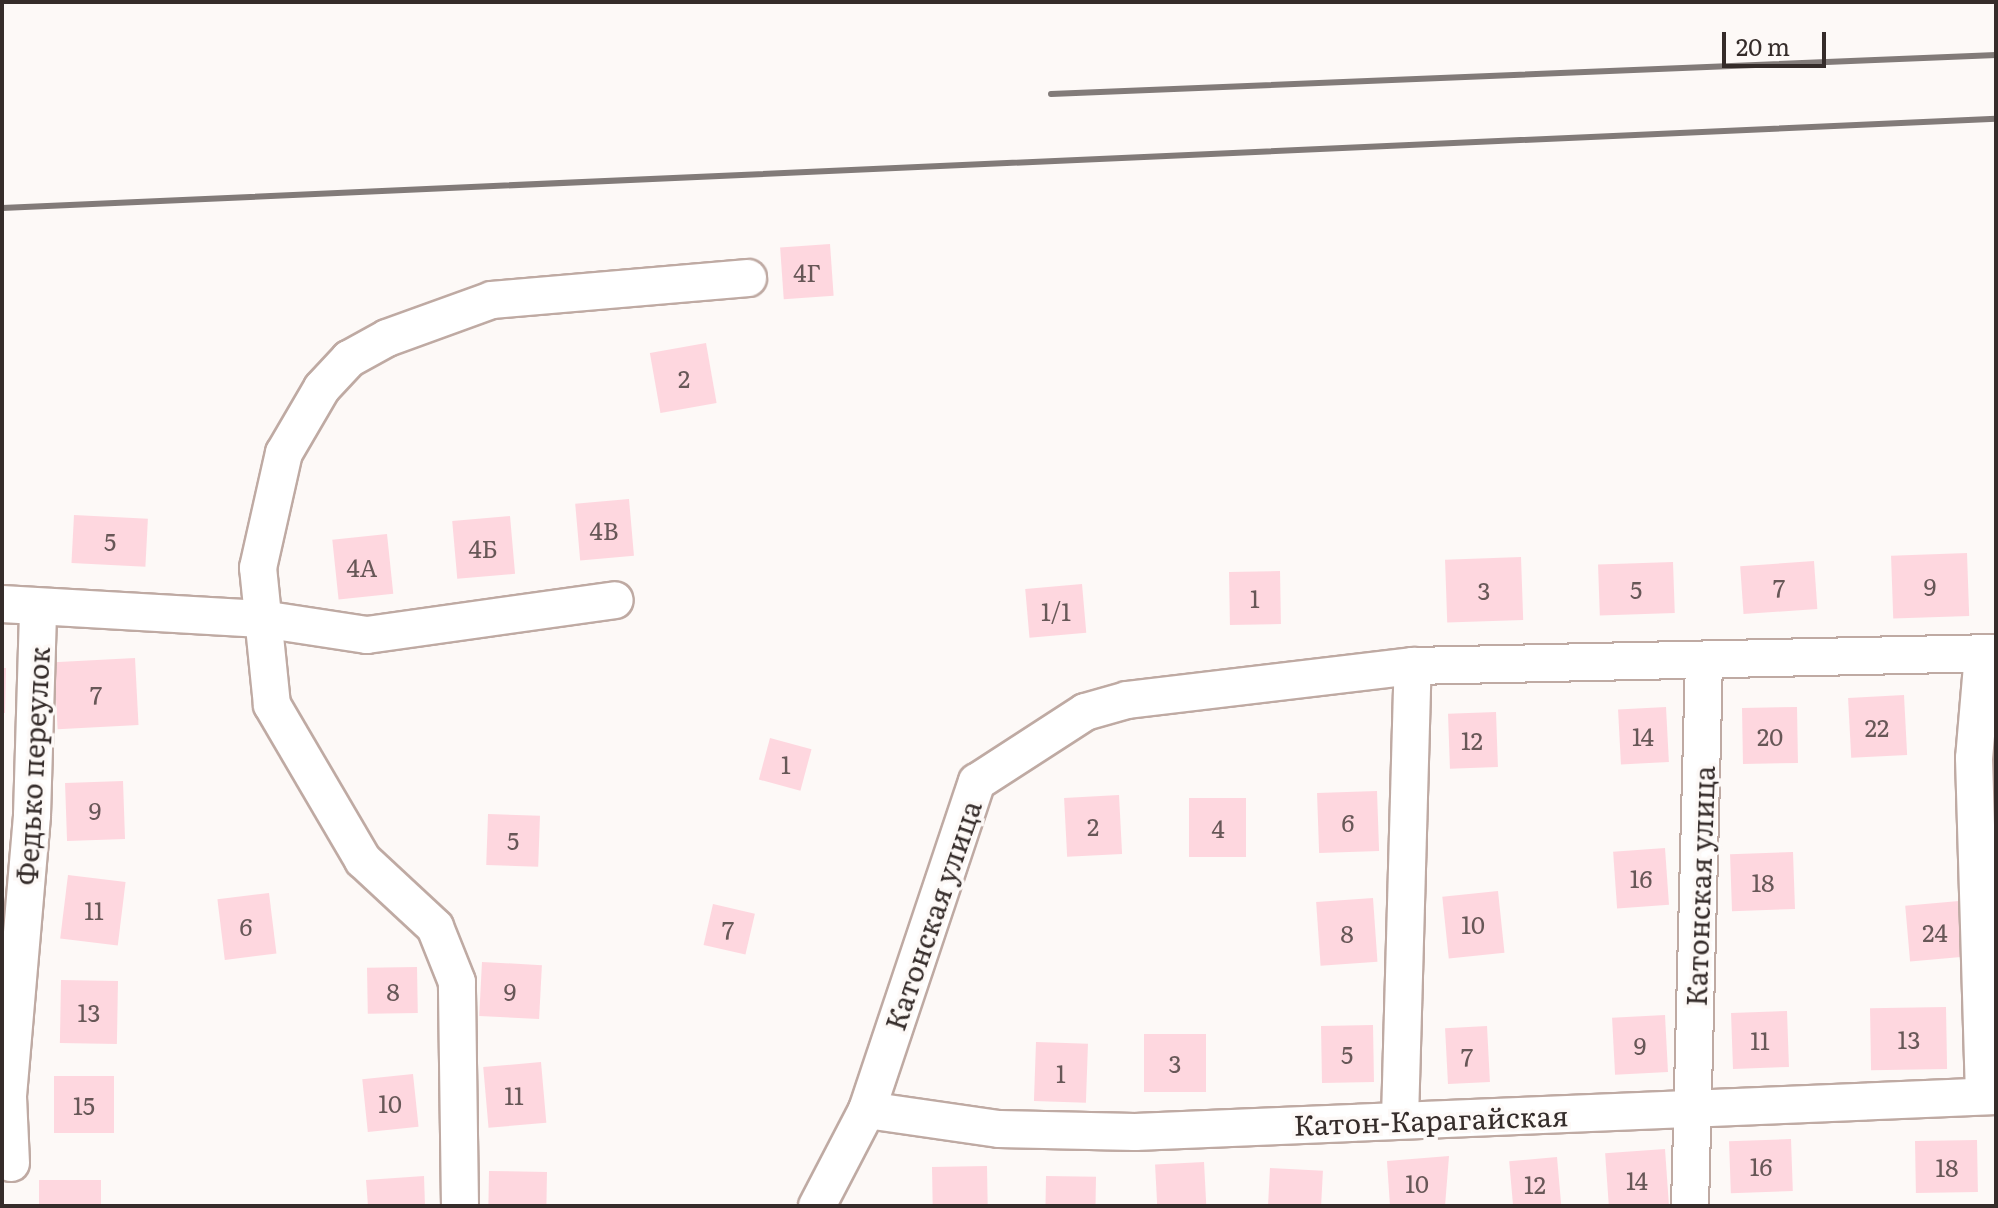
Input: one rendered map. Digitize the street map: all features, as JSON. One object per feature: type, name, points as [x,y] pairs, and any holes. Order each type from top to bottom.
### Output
[{"type":"street","points":[[460,1206],[457,982],[435,927],[363,860],[318,793],[272,705],[258,568],[284,453],[298,421],[349,359],[492,300],[748,278]]},
{"type":"street","points":[[2,604],[262,619],[367,635],[615,600]]},
{"type":"street","name":"Федько переулок","points":[[11,1163],[5,1096],[32,815],[38,607]]},
{"type":"street","name":"Катонская улица","points":[[817,1206],[867,1110],[977,782],[1085,712],[1127,700],[1413,666],[1990,654],[1974,758],[1990,1096]]},
{"type":"street","name":"Катонская улица","points":[[1690,1206],[1690,1110],[1704,661]]},
{"type":"street","points":[[1400,1119],[1413,666]]},
{"type":"street","name":"Катон-Карагайская","points":[[867,1110],[999,1129],[1120,1131],[1990,1096]]},
{"type":"building","points":[[830,244],[834,296],[784,299],[780,247]]},
{"type":"building","points":[[706,343],[717,403],[660,413],[650,353]]},
{"type":"building","points":[[629,499],[634,556],[580,560],[575,504]]},
{"type":"building","points":[[74,515],[148,519],[145,567],[71,563]]},
{"type":"building","points":[[510,516],[515,574],[457,579],[452,521]]},
{"type":"building","points":[[387,534],[393,594],[339,599],[332,540]]},
{"type":"building","points":[[1967,553],[1969,616],[1893,619],[1891,556]]},
{"type":"building","points":[[1521,557],[1523,620],[1447,623],[1445,560]]},
{"type":"building","points":[[1814,561],[1817,609],[1744,614],[1740,566]]},
{"type":"building","points":[[1673,562],[1675,613],[1600,616],[1598,565]]},
{"type":"building","points":[[1280,571],[1281,624],[1230,625],[1229,572]]},
{"type":"building","points":[[1082,584],[1086,633],[1029,638],[1025,589]]},
{"type":"building","points":[[135,658],[139,725],[58,729],[54,662]]},
{"type":"building","points":[[2,668],[6,668],[5,713],[2,713]]},
{"type":"building","points":[[1904,695],[1907,755],[1851,758],[1848,698]]},
{"type":"building","points":[[1666,707],[1669,762],[1621,764],[1618,710]]},
{"type":"building","points":[[1797,707],[1798,763],[1743,764],[1742,708]]},
{"type":"building","points":[[1496,712],[1498,767],[1450,769],[1448,714]]},
{"type":"building","points":[[770,738],[812,749],[800,791],[759,780]]},
{"type":"building","points":[[123,781],[125,839],[67,841],[65,783]]},
{"type":"building","points":[[1377,791],[1379,851],[1319,853],[1317,793]]},
{"type":"building","points":[[1119,795],[1122,854],[1067,857],[1064,798]]},
{"type":"building","points":[[1189,798],[1246,798],[1246,857],[1189,857]]},
{"type":"building","points":[[488,814],[540,816],[538,867],[486,865]]},
{"type":"building","points":[[1665,848],[1669,905],[1617,908],[1613,852]]},
{"type":"building","points":[[1793,852],[1795,909],[1732,911],[1730,854]]},
{"type":"building","points":[[68,875],[126,882],[118,946],[60,939]]},
{"type":"building","points":[[1498,891],[1504,953],[1449,959],[1442,897]]},
{"type":"building","points":[[269,893],[276,954],[225,960],[217,899]]},
{"type":"building","points":[[1373,898],[1377,962],[1321,966],[1316,902]]},
{"type":"building","points":[[1959,901],[1964,957],[1910,961],[1905,906]]},
{"type":"building","points":[[713,904],[755,914],[745,955],[704,945]]},
{"type":"building","points":[[482,962],[542,965],[539,1019],[479,1016]]},
{"type":"building","points":[[417,967],[418,1013],[368,1014],[367,968]]},
{"type":"building","points":[[61,980],[118,981],[117,1044],[60,1043]]},
{"type":"building","points":[[1946,1007],[1947,1069],[1871,1070],[1870,1008]]},
{"type":"building","points":[[1787,1011],[1789,1067],[1733,1069],[1731,1013]]},
{"type":"building","points":[[1665,1015],[1668,1072],[1615,1075],[1612,1018]]},
{"type":"building","points":[[1373,1025],[1374,1082],[1322,1083],[1321,1026]]},
{"type":"building","points":[[1487,1026],[1490,1082],[1448,1084],[1445,1028]]},
{"type":"building","points":[[1144,1034],[1206,1034],[1206,1092],[1144,1092]]},
{"type":"building","points":[[1036,1042],[1088,1044],[1086,1103],[1034,1101]]},
{"type":"building","points":[[541,1062],[546,1123],[489,1128],[483,1067]]},
{"type":"building","points":[[413,1074],[419,1127],[368,1132],[362,1079]]},
{"type":"building","points":[[54,1076],[114,1076],[114,1133],[54,1133]]},
{"type":"building","points":[[1791,1139],[1793,1191],[1731,1193],[1729,1141]]},
{"type":"building","points":[[1977,1140],[1978,1192],[1916,1193],[1915,1141]]},
{"type":"building","points":[[1665,1149],[1669,1206],[1609,1206],[1605,1153]]},
{"type":"building","points":[[1449,1156],[1445,1206],[1390,1206],[1387,1161]]},
{"type":"building","points":[[1557,1157],[1561,1206],[1513,1206],[1509,1161]]},
{"type":"building","points":[[1204,1162],[1206,1206],[1157,1206],[1155,1165]]},
{"type":"building","points":[[987,1166],[988,1206],[933,1206],[932,1167]]},
{"type":"building","points":[[1270,1168],[1323,1171],[1321,1206],[1268,1206]]},
{"type":"building","points":[[489,1171],[547,1172],[546,1206],[488,1206]]},
{"type":"building","points":[[424,1176],[425,1206],[368,1206],[366,1180]]},
{"type":"building","points":[[1046,1176],[1096,1177],[1095,1206],[1045,1206]]},
{"type":"building","points":[[39,1180],[101,1180],[101,1206],[39,1206]]},
{"type":"railway","points":[[1051,94],[1996,55]]},
{"type":"railway","points":[[2,208],[1996,119]]}]
